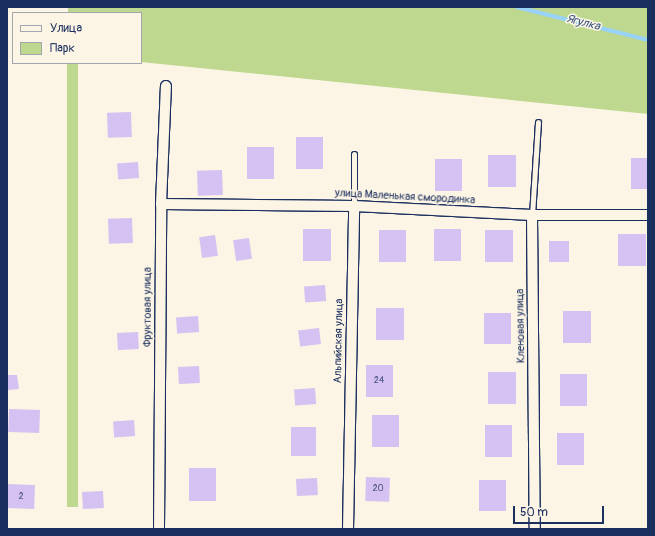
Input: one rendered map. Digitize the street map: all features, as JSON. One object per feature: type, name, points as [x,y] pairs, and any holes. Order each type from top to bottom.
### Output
[{"type":"street","name":"Фруктовая улица","points":[[159,529],[161,204],[166,86]]},
{"type":"street","name":"улица Маленькая смородинка","points":[[161,204],[354,206],[532,215],[648,215]]},
{"type":"street","name":"Альпийская улица","points":[[348,529],[354,206]]},
{"type":"street","name":"Кленовая улица","points":[[532,215],[535,529]]},
{"type":"lane","name":"Кленовая улица","points":[[532,215],[538,122]]},
{"type":"lane","name":"Альпийская улица","points":[[354,154],[354,206]]},
{"type":"green space","points":[[68,7],[648,7],[648,114],[142,62],[142,12],[68,12]]},
{"type":"green space","points":[[67,64],[78,64],[78,507],[67,507]]},
{"type":"building","points":[[131,112],[132,137],[108,138],[107,113]]},
{"type":"building","points":[[296,137],[323,137],[323,169],[296,169]]},
{"type":"building","points":[[247,147],[274,147],[274,179],[247,179]]},
{"type":"building","points":[[488,155],[516,155],[516,187],[488,187]]},
{"type":"building","points":[[631,158],[648,158],[648,189],[631,189]]},
{"type":"building","points":[[435,159],[462,159],[462,191],[435,191]]},
{"type":"building","points":[[138,162],[139,178],[118,179],[117,163]]},
{"type":"building","points":[[222,170],[223,195],[198,196],[197,171]]},
{"type":"building","points":[[132,218],[133,243],[109,244],[108,219]]},
{"type":"building","points":[[303,229],[331,229],[331,261],[303,261]]},
{"type":"building","points":[[434,229],[461,229],[461,261],[434,261]]},
{"type":"building","points":[[379,230],[406,230],[406,262],[379,262]]},
{"type":"building","points":[[485,230],[513,230],[513,262],[485,262]]},
{"type":"building","points":[[618,234],[646,234],[646,266],[618,266]]},
{"type":"building","points":[[215,235],[218,256],[202,258],[199,237]]},
{"type":"building","points":[[249,238],[252,259],[236,261],[233,240]]},
{"type":"building","points":[[549,241],[569,241],[569,262],[549,262]]},
{"type":"building","points":[[325,285],[326,301],[305,302],[304,286]]},
{"type":"building","points":[[376,308],[404,308],[404,340],[376,340]]},
{"type":"building","points":[[563,311],[591,311],[591,343],[563,343]]},
{"type":"building","points":[[484,313],[511,313],[511,344],[484,344]]},
{"type":"building","points":[[198,316],[199,332],[177,333],[176,318]]},
{"type":"building","points":[[319,328],[321,344],[300,346],[298,331]]},
{"type":"building","points":[[138,332],[139,349],[118,350],[117,333]]},
{"type":"building","points":[[366,365],[393,365],[393,397],[366,397]]},
{"type":"building","points":[[199,366],[200,383],[179,384],[178,367]]},
{"type":"building","points":[[488,372],[516,372],[516,404],[488,404]]},
{"type":"building","points":[[560,374],[587,374],[587,406],[560,406]]},
{"type":"building","points":[[7,375],[17,375],[19,389],[7,390]]},
{"type":"building","points":[[315,388],[316,404],[295,405],[294,389]]},
{"type":"building","points":[[9,409],[40,410],[39,433],[8,432]]},
{"type":"building","points":[[372,415],[399,415],[399,447],[372,447]]},
{"type":"building","points":[[134,420],[135,436],[114,437],[113,421]]},
{"type":"building","points":[[485,425],[512,425],[512,457],[485,457]]},
{"type":"building","points":[[291,427],[316,427],[316,456],[291,456]]},
{"type":"building","points":[[557,433],[584,433],[584,465],[557,465]]},
{"type":"building","points":[[189,468],[216,468],[216,501],[189,501]]},
{"type":"building","points":[[366,477],[390,478],[389,502],[365,501]]},
{"type":"building","points":[[317,478],[318,495],[297,496],[296,479]]},
{"type":"building","points":[[479,480],[506,480],[506,511],[479,511]]},
{"type":"building","points":[[7,484],[35,485],[34,509],[7,508]]},
{"type":"building","points":[[103,491],[104,508],[83,509],[82,492]]},
{"type":"waterway","name":"Ягулка","points":[[517,7],[648,40]]}]
